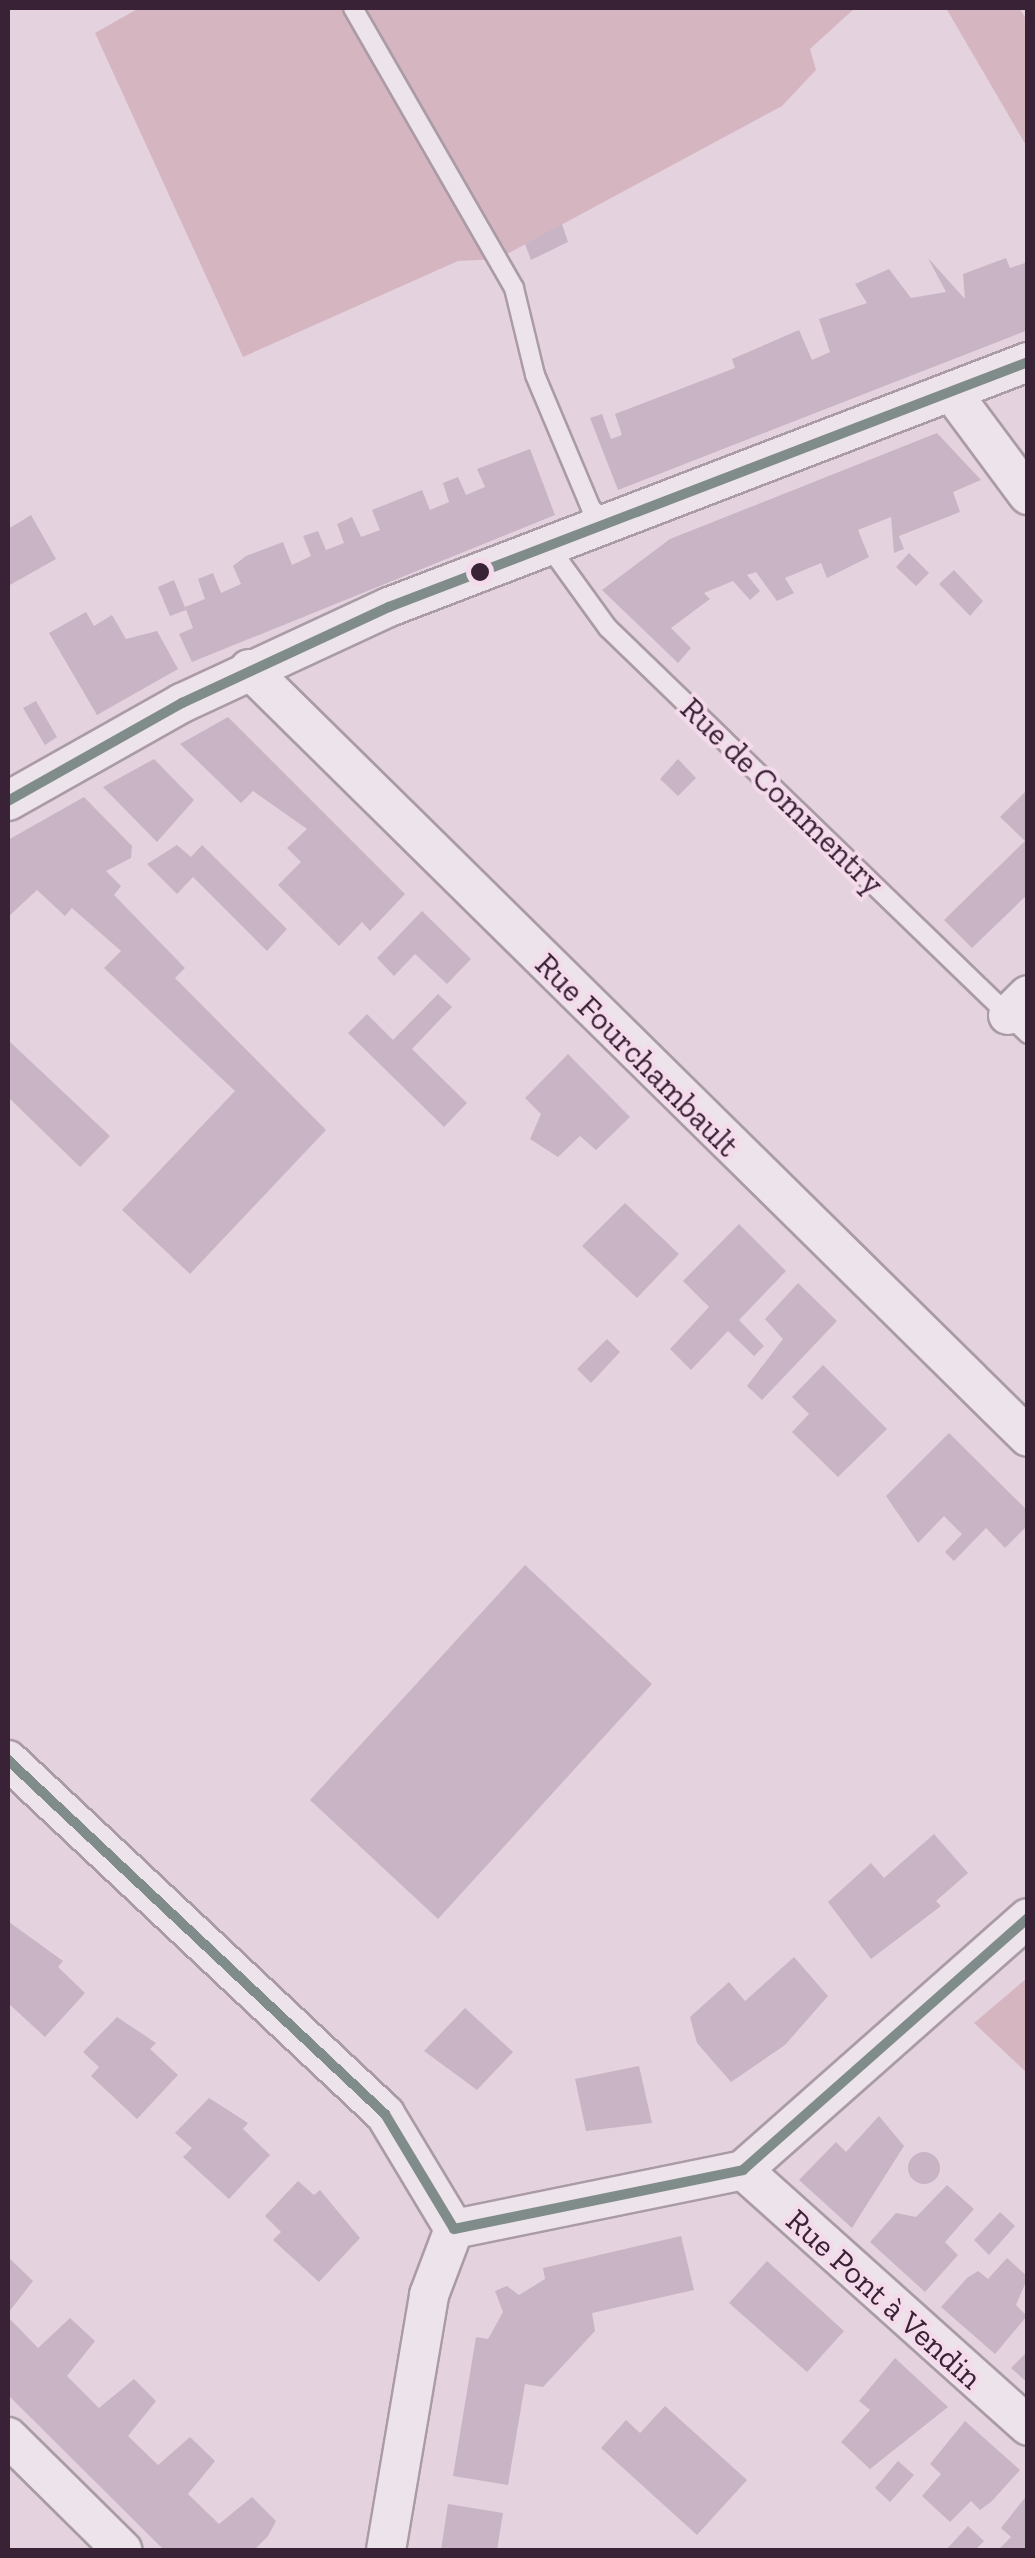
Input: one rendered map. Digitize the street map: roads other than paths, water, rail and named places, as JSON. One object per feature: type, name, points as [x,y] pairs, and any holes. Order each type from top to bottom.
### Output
[{"type":"street","points":[[8,802],[250,670],[605,522],[953,394],[1028,362]]},
{"type":"street","points":[[953,394],[1028,494]]},
{"type":"street","name":"Rue Fourchambault","points":[[250,670],[1028,1436]]},
{"type":"street","points":[[8,1760],[385,2114],[454,2229]]},
{"type":"street","points":[[454,2229],[742,2170],[1028,1918]]},
{"type":"street","name":"Rue Pont à Vendin","points":[[742,2170],[1028,2426]]},
{"type":"street","points":[[386,2550],[429,2294],[454,2229]]},
{"type":"street","points":[[8,2437],[122,2550]]},
{"type":"lane","points":[[354,8],[514,288],[535,375],[590,508],[605,522]]},
{"type":"lane","name":"Rue de Commentry","points":[[550,548],[608,628],[1021,1015]]}]
